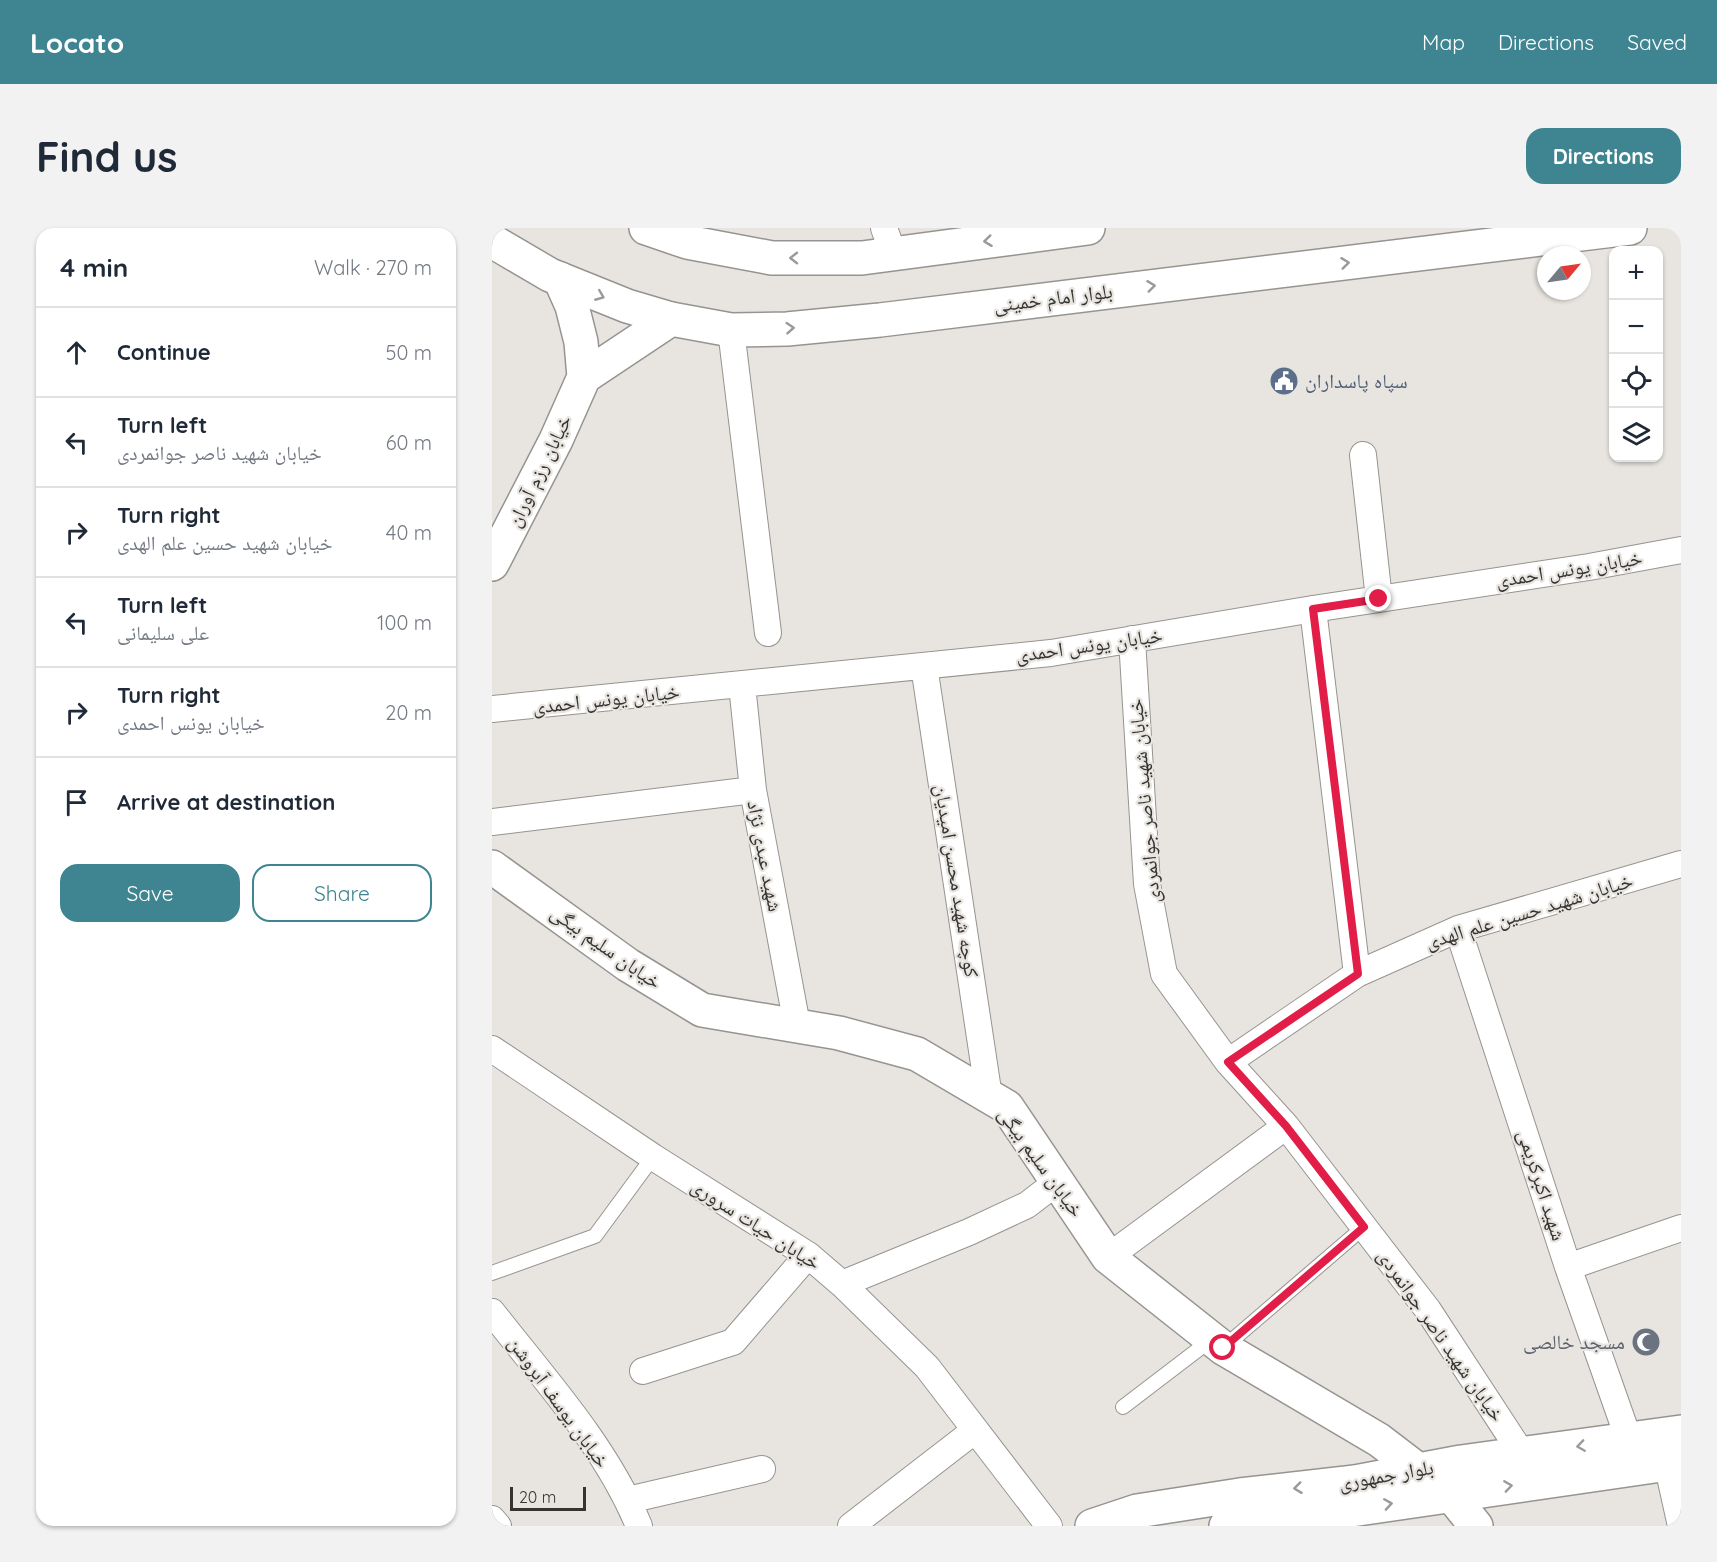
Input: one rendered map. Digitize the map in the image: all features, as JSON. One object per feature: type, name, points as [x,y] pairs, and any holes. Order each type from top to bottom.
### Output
[{"type":"street","points":[[646,228],[687,242],[772,258],[862,258],[889,241],[1076,229]]},
{"type":"street","name":"بلوار امام خمینی","points":[[492,241],[560,279],[627,306],[731,330],[880,320],[1630,228]]},
{"type":"street","name":"خیابان رزم آوران","points":[[492,564],[556,440],[584,377],[581,342],[572,306],[560,279]]},
{"type":"street","points":[[584,377],[671,318]]},
{"type":"street","points":[[731,330],[768,633]]},
{"type":"street","points":[[1363,454],[1379,599]]},
{"type":"street","name":"خیابان یونس احمدی","points":[[492,709],[1051,653],[1313,609],[1589,567],[1681,550]]},
{"type":"street","points":[[1313,609],[1358,974]]},
{"type":"street","name":"خیابان شهید ناصر جوانمردی","points":[[1132,639],[1147,884],[1164,974],[1228,1062],[1286,1126],[1428,1310],[1522,1454]]},
{"type":"street","name":"کوچه شهید محسن امیدیان","points":[[924,666],[989,1096]]},
{"type":"street","name":"شهید عبدی نژاد","points":[[742,685],[753,790],[797,1025]]},
{"type":"street","points":[[492,822],[753,790]]},
{"type":"street","name":"خیابان شهید حسین علم الهدی","points":[[1228,1062],[1358,974],[1458,929],[1681,864]]},
{"type":"street","name":"خیابان سلیم بیگی","points":[[492,867],[628,965],[702,1010],[839,1033],[917,1054],[1007,1107],[1108,1257],[1217,1343],[1379,1440],[1450,1494],[1476,1526]]},
{"type":"street","name":"شهید اکبرکریمی","points":[[1458,929],[1568,1267],[1629,1440]]},
{"type":"street","name":"خیابان حیات سروری","points":[[492,1049],[653,1157],[808,1255],[842,1284],[927,1367],[1049,1526]]},
{"type":"street","points":[[1108,1257],[1286,1126]]},
{"type":"street","points":[[842,1284],[969,1232],[1027,1205],[1057,1182]]},
{"type":"street","points":[[1568,1267],[1681,1228]]},
{"type":"street","points":[[643,1371],[733,1342],[808,1255]]},
{"type":"street","name":"خیابان یوسف آبروشن","points":[[492,1312],[591,1438],[628,1500],[639,1526]]},
{"type":"street","points":[[851,1526],[975,1431]]},
{"type":"street","name":"بلوار جمهوری","points":[[1092,1526],[1137,1511],[1240,1495],[1355,1482],[1522,1454],[1681,1432]]},
{"type":"street","points":[[1674,1462],[1681,1526]]},
{"type":"street","name":"بلوار جمهوری","points":[[1226,1526],[1348,1518],[1450,1494],[1674,1462]]},
{"type":"street","points":[[628,1500],[762,1469]]},
{"type":"street","points":[[492,1519],[498,1526]]},
{"type":"lane","points":[[492,1273],[595,1236],[653,1157]]},
{"type":"lane","points":[[1123,1407],[1217,1343],[1364,1227]]},
{"type":"place","name":"سپاه پاسداران","points":[[1284,381]]},
{"type":"place","name":"مسجد خالصی","points":[[1646,1342]]},
{"type":"route","points":[[1223,1348],[1364,1227],[1286,1126],[1228,1062],[1358,974],[1313,609],[1379,599]]}]
